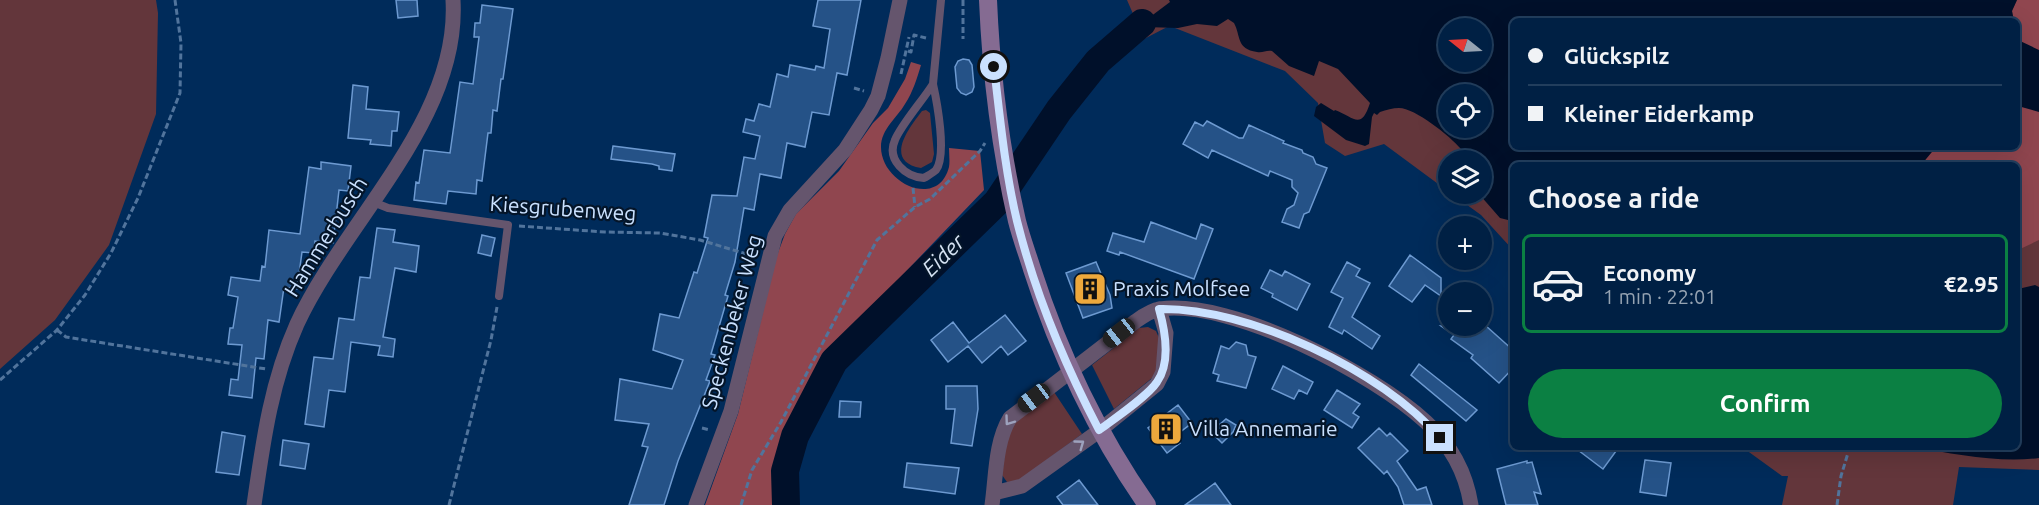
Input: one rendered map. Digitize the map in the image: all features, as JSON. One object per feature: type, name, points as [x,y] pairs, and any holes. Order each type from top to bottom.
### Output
[{"type":"main road","points":[[988,0],[1001,127],[1017,222],[1044,305],[1070,371],[1120,467],[1147,505]]},
{"type":"street","name":"Hammerbusch","points":[[254,505],[267,419],[279,371],[297,325],[319,281],[407,149],[432,103],[448,56],[453,31],[453,0]]},
{"type":"street","name":"Speckenbeker Weg","points":[[696,505],[731,411],[775,236],[790,210],[845,150],[872,110],[888,58],[900,0]]},
{"type":"street","points":[[993,499],[1022,486],[1157,384],[1163,372],[1166,333],[1159,309]]},
{"type":"street","points":[[993,499],[1003,429],[1010,418],[1136,321],[1159,309],[1199,311],[1255,325],[1341,364],[1388,392],[1427,423],[1454,454],[1468,488],[1471,505]]},
{"type":"lane","points":[[933,84],[894,141],[893,156],[900,169],[912,178],[924,178],[936,170],[941,155],[937,102],[933,84],[936,39],[943,2]]},
{"type":"lane","name":"Kiesgrubenweg","points":[[372,201],[388,208],[508,225]]},
{"type":"lane","points":[[499,296],[508,225]]},
{"type":"path","points":[[0,380],[57,330],[85,295],[111,253],[138,198],[180,93],[181,43],[175,0]]},
{"type":"path","points":[[963,39],[964,0]]},
{"type":"path","points":[[907,51],[911,52],[914,35],[936,39]]},
{"type":"path","points":[[741,505],[752,470],[781,422],[877,240],[915,207],[930,199],[980,151],[1001,127]]},
{"type":"path","points":[[912,178],[915,207]]},
{"type":"path","name":"Kiesgrubenweg","points":[[508,225],[605,232],[660,232],[700,240],[750,255]]},
{"type":"path","points":[[449,505],[491,340],[499,296]]},
{"type":"path","points":[[57,330],[66,337],[279,371]]},
{"type":"path","points":[[1837,505],[1841,476],[1848,453]]},
{"type":"shaded area","points":[[0,0],[156,0],[158,13],[156,114],[109,245],[55,320],[0,369]]},
{"type":"shaded area","points":[[1127,0],[2039,0],[2039,470],[1959,467],[1953,505],[1782,505],[1788,476],[1782,476],[1746,450],[2020,450],[2020,162],[1510,162],[1510,247],[1492,227],[1492,216],[1482,216],[1466,204],[1492,204],[1492,150],[1438,150],[1438,184],[1384,144],[1345,156],[1325,143],[1318,103],[1285,71],[1175,28],[1173,24],[1144,39]]},
{"type":"shaded area","points":[[2017,0],[2039,0],[2039,240],[2020,249],[2020,162],[1924,162],[1934,150],[2020,150],[2020,18],[2013,18],[2012,11]]},
{"type":"shaded area","points":[[911,62],[921,65],[908,99],[884,135],[881,147],[883,160],[900,180],[911,187],[923,189],[934,187],[943,180],[949,167],[949,148],[980,151],[984,190],[827,354],[776,462],[779,505],[705,505],[738,414],[776,258],[785,234],[796,214],[839,171],[873,123],[888,108],[905,79]]},
{"type":"shaded area","points":[[926,110],[930,113],[934,154],[932,162],[921,168],[903,159],[901,151],[902,143],[911,126],[922,111]]},
{"type":"shaded area","points":[[1148,327],[1156,331],[1159,338],[1157,370],[1152,378],[1114,409],[1092,365],[1139,328]]},
{"type":"shaded area","points":[[1054,392],[1082,434],[1014,484],[1007,482],[1002,475],[1007,438],[1017,419]]},
{"type":"water","points":[[1169,0],[2017,0],[2012,11],[2013,18],[1510,18],[1510,150],[1934,150],[1924,162],[1510,162],[1510,220],[1500,218],[1488,204],[1492,204],[1492,150],[1461,150],[1450,138],[1492,138],[1492,84],[1438,84],[1438,128],[1406,109],[1382,111],[1377,115],[1374,113],[1369,144],[1365,146],[1346,140],[1314,116],[1316,107],[1321,103],[1356,120],[1367,112],[1370,103],[1338,69],[1319,61],[1314,76],[1289,66],[1272,51],[1250,50],[1242,45],[1234,23],[1228,19],[1217,26],[1197,24],[1178,28],[1145,27],[1142,23],[1170,2]]},
{"type":"water","points":[[2020,41],[2039,50],[2039,112],[2020,107]]},
{"type":"water","points":[[2035,285],[2039,287],[2039,458],[1992,459],[1931,450],[2020,450],[2020,289]]},
{"type":"building","points":[[396,0],[417,0],[418,16],[398,18]]},
{"type":"building","points":[[818,0],[861,0],[847,75],[837,73],[829,115],[812,112],[805,147],[787,143],[781,178],[760,174],[754,210],[744,208],[735,262],[725,295],[728,296],[711,354],[715,355],[706,380],[710,381],[678,461],[664,505],[629,505],[648,447],[642,446],[649,424],[615,420],[620,379],[672,389],[683,360],[653,350],[660,314],[679,318],[708,238],[704,237],[712,195],[737,196],[744,157],[755,159],[760,136],[743,132],[746,119],[754,121],[759,104],[770,107],[777,74],[788,77],[790,65],[815,70],[816,66],[824,68],[830,29],[813,26]]},
{"type":"building","points":[[482,5],[513,9],[497,111],[493,110],[491,133],[488,133],[482,181],[477,180],[476,194],[448,191],[446,204],[414,200],[424,150],[450,153],[460,82],[473,84],[479,37],[474,37],[475,23],[480,23]]},
{"type":"building","points":[[969,60],[972,65],[974,87],[972,92],[966,95],[957,88],[955,67],[958,61]]},
{"type":"building","points":[[353,85],[368,87],[366,109],[399,112],[397,131],[392,131],[391,146],[370,144],[371,140],[348,138]]},
{"type":"building","points":[[1207,121],[1239,138],[1243,138],[1249,125],[1302,150],[1303,153],[1313,157],[1316,164],[1327,168],[1309,212],[1304,214],[1299,228],[1282,222],[1287,209],[1294,205],[1298,193],[1292,187],[1292,180],[1270,171],[1268,176],[1212,150],[1208,158],[1183,144],[1195,122],[1203,126]]},
{"type":"building","points":[[613,146],[675,154],[672,171],[659,169],[659,166],[652,164],[611,159]]},
{"type":"building","points":[[321,162],[351,166],[348,191],[339,190],[333,243],[315,241],[314,253],[302,252],[297,289],[284,287],[279,322],[268,320],[264,359],[256,358],[252,398],[229,395],[231,379],[238,380],[242,345],[228,344],[238,297],[228,295],[231,277],[260,281],[262,266],[265,267],[269,230],[300,234],[309,167],[321,169]]},
{"type":"building","points":[[1151,222],[1196,239],[1201,224],[1213,229],[1194,279],[1120,252],[1119,255],[1107,251],[1113,233],[1144,242]]},
{"type":"building","points":[[377,228],[395,230],[393,242],[419,246],[416,272],[395,268],[383,337],[395,339],[393,357],[378,355],[380,346],[351,342],[345,392],[329,390],[324,427],[305,424],[314,357],[333,359],[339,318],[354,320],[360,277],[370,278]]},
{"type":"building","points":[[482,235],[495,238],[491,256],[478,253]]},
{"type":"building","points":[[1410,255],[1441,278],[1441,282],[1438,282],[1438,294],[1425,285],[1412,302],[1389,286]]},
{"type":"building","name":"Praxis Molfsee","points":[[1096,262],[1110,295],[1112,308],[1083,318],[1066,273]]},
{"type":"building","points":[[1347,262],[1360,269],[1356,276],[1370,283],[1352,317],[1380,336],[1372,349],[1344,330],[1342,334],[1329,327],[1343,298],[1331,292]]},
{"type":"building","points":[[1270,270],[1282,276],[1285,271],[1310,284],[1297,310],[1272,297],[1273,294],[1261,288]]},
{"type":"building","points":[[1005,315],[1026,341],[1008,355],[1001,346],[982,363],[968,346],[948,362],[931,340],[953,322],[969,343]]},
{"type":"building","points":[[1492,331],[1510,347],[1510,371],[1499,383],[1471,358],[1473,355],[1451,339],[1453,336],[1492,336]]},
{"type":"building","points":[[1236,342],[1246,345],[1248,355],[1256,357],[1246,388],[1217,381],[1219,375],[1213,373],[1221,346],[1229,349]]},
{"type":"building","points":[[1419,364],[1477,410],[1466,421],[1411,375]]},
{"type":"building","points":[[1283,366],[1313,382],[1307,394],[1299,390],[1294,399],[1272,389]]},
{"type":"building","points":[[946,386],[977,386],[978,409],[972,446],[951,443],[955,409],[946,409]]},
{"type":"building","points":[[1337,390],[1360,404],[1353,413],[1359,417],[1352,428],[1324,410]]},
{"type":"building","points":[[840,401],[861,402],[860,417],[839,417]]},
{"type":"building","name":"Villa Annemarie","points":[[1178,405],[1192,423],[1175,436],[1180,443],[1167,453],[1148,428]]},
{"type":"building","points":[[1226,419],[1236,425],[1233,432],[1222,443],[1211,432]]},
{"type":"building","points":[[1379,428],[1387,436],[1390,433],[1408,451],[1397,461],[1417,490],[1426,487],[1432,505],[1404,505],[1398,487],[1387,471],[1384,474],[1358,448]]},
{"type":"building","points":[[222,432],[245,436],[239,475],[216,472]]},
{"type":"building","points":[[283,440],[309,444],[305,469],[280,465]]},
{"type":"building","points":[[1578,450],[1617,450],[1603,469]]},
{"type":"building","points":[[1645,460],[1671,463],[1666,496],[1640,492]]},
{"type":"building","points":[[1527,461],[1527,463],[1532,462],[1541,494],[1534,492],[1538,505],[1506,505],[1497,469]]},
{"type":"building","points":[[907,463],[959,468],[955,494],[904,487]]},
{"type":"building","points":[[1079,480],[1098,505],[1063,505],[1057,497]]},
{"type":"building","points":[[1215,483],[1231,505],[1185,505],[1203,492]]},
{"type":"waterway","name":"Eider","points":[[786,505],[785,471],[795,436],[834,361],[997,202],[1059,110],[1098,61],[1142,23]]},
{"type":"place","name":"Praxis Molfsee","points":[[1090,289]]},
{"type":"place","name":"Villa Annemarie","points":[[1166,429]]},
{"type":"route","points":[[994,67],[1002,135],[1017,222],[1044,305],[1070,371],[1099,430],[1157,384],[1163,372],[1166,333],[1159,309],[1180,309],[1234,318],[1255,325],[1290,339],[1351,369],[1388,392],[1427,423],[1440,438]]}]
